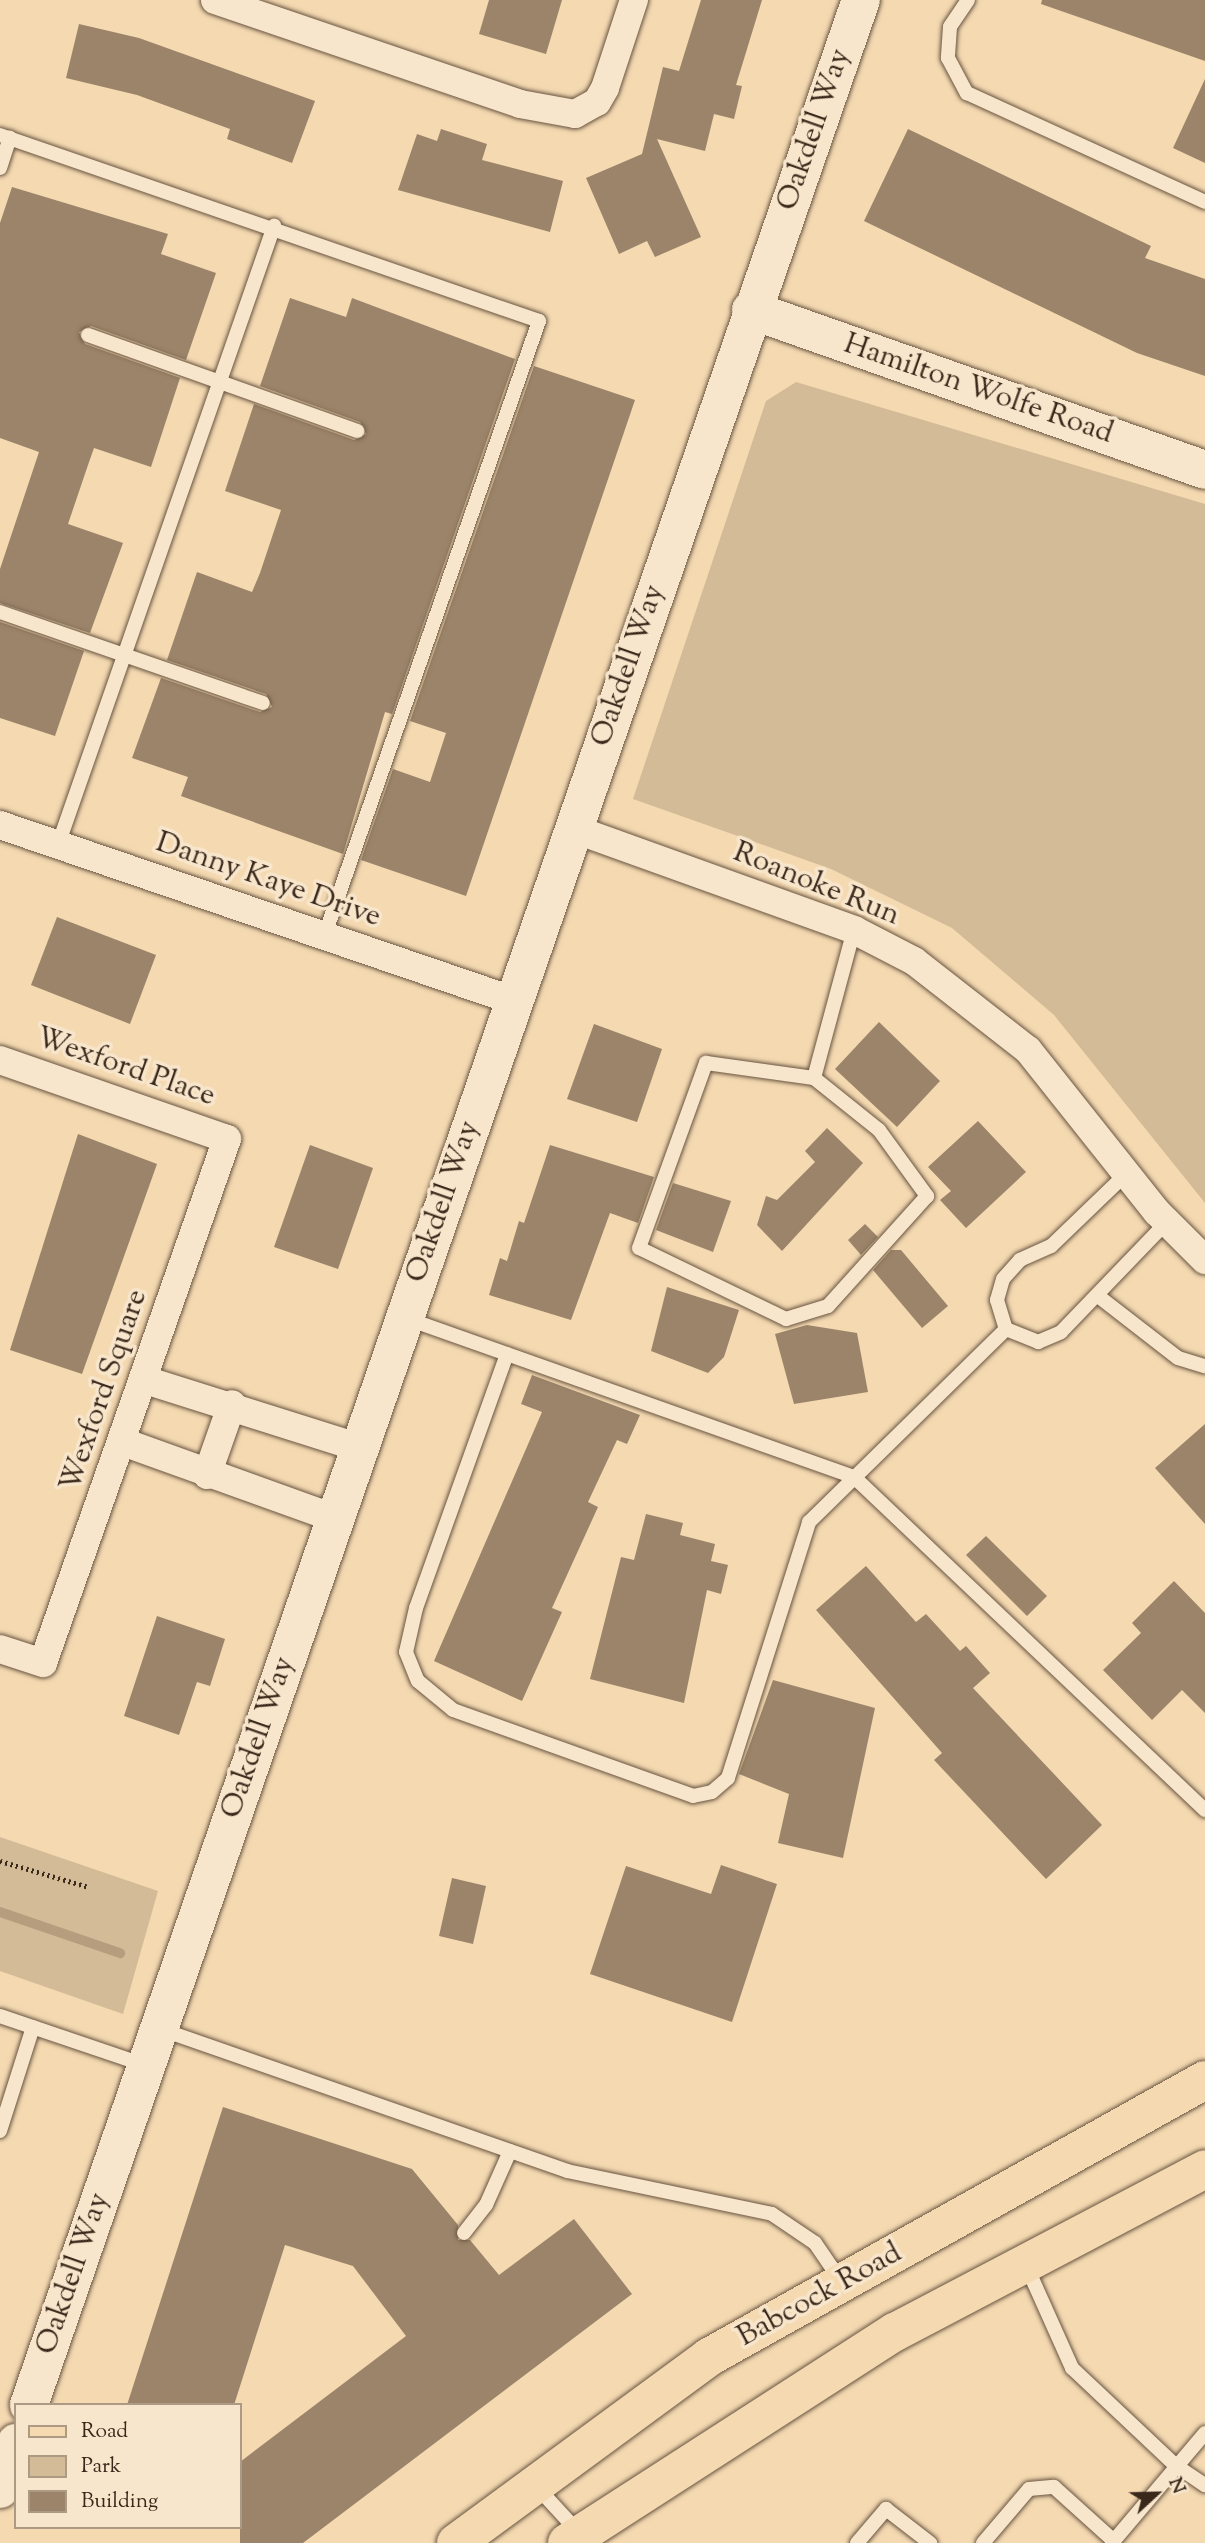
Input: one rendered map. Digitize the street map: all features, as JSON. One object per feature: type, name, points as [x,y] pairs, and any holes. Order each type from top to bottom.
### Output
[{"type":"main road","name":"Babcock Road","points":[[456,2543],[532,2482],[709,2357],[844,2285],[1205,2080]]},
{"type":"main road","points":[[579,2540],[895,2332],[1205,2169]]},
{"type":"street","points":[[215,0],[271,9],[520,104],[575,114],[589,106],[605,88],[634,0]]},
{"type":"street","name":"Oakdell Way","points":[[30,2403],[751,310],[861,0]]},
{"type":"street","name":"Hamilton Wolfe Road","points":[[751,310],[1205,470]]},
{"type":"street","name":"Danny Kaye Drive","points":[[0,825],[515,1001]]},
{"type":"street","name":"Roanoke Run","points":[[574,830],[854,930],[914,961],[999,1024],[1072,1099],[1167,1223],[1205,1260]]},
{"type":"street","name":"Wexford Place","points":[[0,1060],[228,1139]]},
{"type":"street","name":"Wexford Square","points":[[0,1649],[43,1664],[228,1139]]},
{"type":"street","points":[[145,1380],[232,1404],[358,1447]]},
{"type":"street","points":[[207,1475],[232,1404]]},
{"type":"street","points":[[123,1441],[207,1475],[334,1518]]},
{"type":"street","points":[[0,2489],[14,2449]]},
{"type":"lane","points":[[968,0],[950,27],[948,58],[967,93],[1205,202]]},
{"type":"lane","points":[[0,168],[5,137],[274,226],[539,321],[325,934]]},
{"type":"lane","points":[[58,845],[274,226]]},
{"type":"lane","points":[[88,335],[357,431]]},
{"type":"lane","points":[[0,612],[263,703]]},
{"type":"lane","points":[[814,1078],[854,930]]},
{"type":"lane","points":[[706,1063],[814,1078],[879,1130],[928,1196],[828,1306],[786,1319],[639,1248],[706,1063]]},
{"type":"lane","points":[[1006,1329],[997,1300],[1003,1279],[1020,1260],[1051,1246],[1128,1172]]},
{"type":"lane","points":[[1006,1329],[1038,1342],[1061,1332],[1167,1223]]},
{"type":"lane","points":[[1097,1296],[1178,1358],[1205,1366]]},
{"type":"lane","points":[[403,1317],[854,1477],[1205,1810]]},
{"type":"lane","points":[[507,1354],[421,1595],[406,1652],[433,1699],[518,1735],[693,1796],[712,1792],[735,1758],[809,1522],[1006,1329]]},
{"type":"lane","points":[[0,2016],[146,2065]]},
{"type":"lane","points":[[0,2131],[33,2027]]},
{"type":"lane","points":[[159,2029],[567,2171],[772,2214],[815,2243],[844,2285]]},
{"type":"lane","points":[[464,2233],[486,2205],[510,2151]]},
{"type":"lane","points":[[1026,2263],[1072,2368],[1175,2465],[1205,2485]]},
{"type":"lane","points":[[983,2543],[1028,2489],[1054,2487],[1113,2542],[1175,2465],[1205,2433]]},
{"type":"lane","points":[[532,2482],[579,2540]]},
{"type":"lane","points":[[858,2543],[886,2509],[930,2543]]},
{"type":"path","points":[[0,1861],[89,1887]]},
{"type":"green space","points":[[796,382],[1205,504],[1205,1203],[1054,1015],[952,928],[831,869],[633,799],[766,401]]},
{"type":"green space","points":[[0,1837],[158,1891],[123,2014],[0,1971]]},
{"type":"building","points":[[489,0],[562,0],[546,54],[479,34]]},
{"type":"building","points":[[701,0],[762,0],[736,85],[742,86],[734,119],[714,114],[705,151],[657,139],[701,237],[655,257],[647,241],[619,254],[586,178],[642,154],[663,67],[679,71]]},
{"type":"building","points":[[1042,0],[1205,0],[1205,61],[1041,4]]},
{"type":"building","points":[[79,24],[139,38],[315,101],[292,163],[227,139],[230,129],[137,95],[66,78]]},
{"type":"building","points":[[1205,79],[1205,163],[1173,148]]},
{"type":"building","points":[[441,129],[487,144],[482,160],[563,181],[550,232],[398,190],[417,134],[437,141]]},
{"type":"building","points":[[908,129],[1151,246],[1145,258],[1205,279],[1205,376],[1137,353],[864,221]]},
{"type":"building","points":[[12,187],[168,234],[161,254],[216,273],[186,360],[91,326],[79,332],[85,344],[180,378],[151,467],[94,448],[88,465],[68,524],[123,543],[90,633],[0,603],[0,569],[39,452],[0,438],[0,223]]},
{"type":"building","points":[[290,298],[346,317],[352,298],[515,359],[392,714],[385,712],[343,854],[181,796],[188,777],[132,758],[161,678],[260,712],[272,707],[266,694],[167,660],[197,572],[252,592],[260,573],[281,510],[225,491],[254,404],[354,440],[366,434],[360,422],[260,386]]},
{"type":"building","points":[[534,366],[635,400],[466,896],[361,860],[393,769],[430,782],[446,733],[410,721]]},
{"type":"building","points":[[0,622],[84,651],[55,736],[0,718]]},
{"type":"building","points":[[57,917],[156,955],[130,1024],[31,985]]},
{"type":"building","points":[[879,1022],[940,1081],[897,1127],[835,1069]]},
{"type":"building","points":[[594,1024],[662,1049],[637,1122],[567,1099]]},
{"type":"building","points":[[978,1121],[1026,1172],[966,1228],[940,1200],[951,1191],[928,1167]]},
{"type":"building","points":[[827,1128],[863,1163],[782,1251],[757,1225],[766,1196],[777,1200],[815,1162],[805,1151]]},
{"type":"building","points":[[78,1134],[157,1164],[82,1374],[10,1350]]},
{"type":"building","points":[[310,1145],[373,1168],[338,1269],[274,1247]]},
{"type":"building","points":[[550,1145],[654,1177],[638,1223],[610,1213],[571,1320],[489,1295],[500,1258],[507,1261],[519,1221],[524,1223]]},
{"type":"building","points":[[673,1183],[731,1201],[713,1252],[656,1230]]},
{"type":"building","points":[[865,1224],[878,1237],[861,1255],[848,1240]]},
{"type":"building","points":[[891,1250],[901,1250],[948,1306],[922,1328],[873,1270]]},
{"type":"building","points":[[667,1287],[739,1310],[724,1357],[708,1373],[651,1351]]},
{"type":"building","points":[[807,1325],[857,1333],[868,1392],[794,1404],[775,1334]]},
{"type":"building","points":[[532,1375],[640,1415],[627,1444],[617,1440],[588,1502],[598,1507],[552,1608],[562,1612],[522,1701],[434,1661],[542,1412],[521,1404]]},
{"type":"building","points":[[1205,1424],[1205,1524],[1155,1468]]},
{"type":"building","points":[[646,1514],[683,1523],[680,1535],[715,1544],[711,1561],[728,1565],[721,1594],[707,1590],[684,1703],[590,1679],[621,1557],[634,1560]]},
{"type":"building","points":[[986,1536],[1047,1596],[1027,1616],[966,1555]]},
{"type":"building","points":[[866,1566],[916,1622],[926,1614],[960,1651],[966,1646],[990,1673],[973,1688],[1102,1825],[1046,1879],[934,1760],[942,1753],[816,1610]]},
{"type":"building","points":[[1174,1581],[1205,1613],[1205,1713],[1182,1690],[1152,1720],[1103,1670],[1141,1633],[1132,1623]]},
{"type":"building","points":[[157,1616],[225,1639],[210,1686],[197,1682],[179,1735],[124,1716]]},
{"type":"building","points":[[773,1680],[875,1708],[843,1858],[778,1843],[789,1794],[739,1774]]},
{"type":"building","points":[[721,1865],[777,1884],[732,2022],[590,1974],[626,1866],[711,1894]]},
{"type":"building","points":[[452,1878],[486,1886],[473,1944],[439,1936]]},
{"type":"building","points":[[223,2107],[412,2169],[458,2225],[458,2240],[470,2240],[499,2275],[574,2219],[632,2294],[303,2543],[240,2543],[242,2460],[406,2336],[353,2266],[285,2245],[235,2403],[128,2403]]},
{"type":"waterway","points":[[0,1912],[120,1953]]}]
